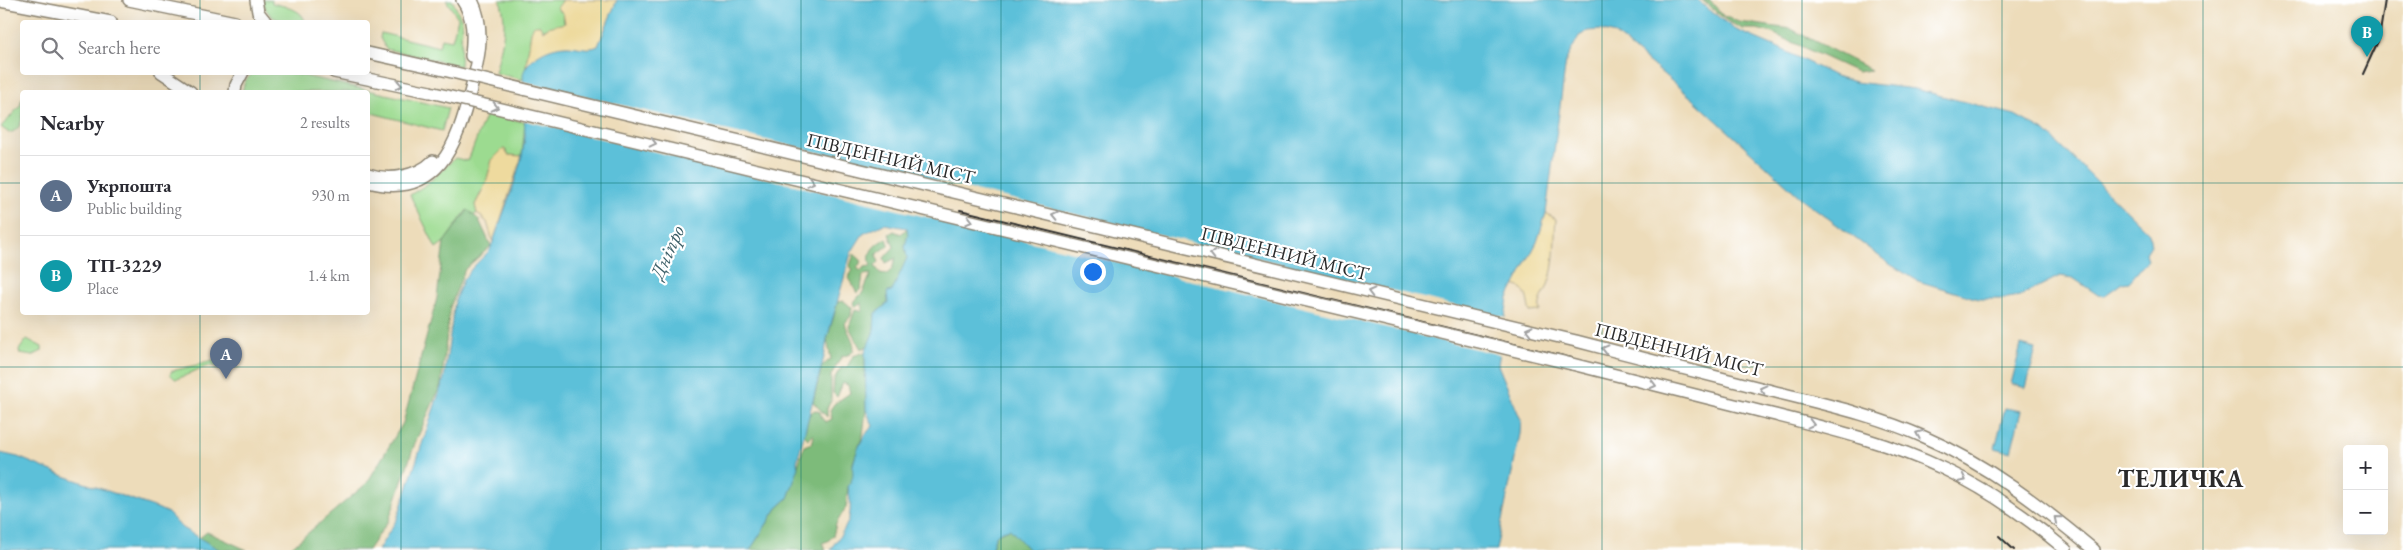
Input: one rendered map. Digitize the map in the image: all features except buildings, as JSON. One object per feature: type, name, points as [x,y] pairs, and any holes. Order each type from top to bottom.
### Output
[{"type":"highway","points":[[0,0],[102,20]]},
{"type":"highway","points":[[129,0],[225,20]]},
{"type":"highway","points":[[256,0],[258,12],[264,20]]},
{"type":"highway","points":[[370,174],[389,178],[405,176],[430,164],[440,153],[453,131],[468,75],[473,29],[471,17],[462,0]]},
{"type":"highway","points":[[370,182],[394,186],[415,181],[434,169],[455,144],[463,122],[479,52],[480,24],[472,0]]},
{"type":"highway","points":[[79,15],[87,20]]},
{"type":"highway","name":"ПІВДЕННИЙ МІСТ","points":[[370,53],[468,75],[1567,339],[1846,410],[1896,425],[1926,437],[1976,464],[2009,483],[2042,507],[2094,550]]},
{"type":"highway","points":[[166,75],[188,90]]},
{"type":"highway","points":[[235,90],[241,75]]},
{"type":"highway","points":[[348,75],[430,92],[1572,364],[1838,431],[1888,446],[1944,468],[2015,509],[2066,550]]},
{"type":"green space","points":[[263,0],[272,0],[272,3],[297,11],[304,20],[278,20],[268,13]]},
{"type":"green space","points":[[446,0],[452,0],[462,20],[460,66],[386,49],[380,38],[381,33],[439,47],[441,38],[452,40],[458,18]]},
{"type":"green space","points":[[500,0],[563,0],[558,10],[563,13],[564,24],[531,32],[524,80],[495,73],[504,28],[503,10]]},
{"type":"green space","points":[[1702,0],[1710,0],[1723,16],[1739,22],[1791,29],[1871,70],[1857,72],[1772,33],[1757,29],[1743,29],[1727,21]]},
{"type":"green space","points":[[251,75],[300,75],[367,90],[243,90],[245,81]]},
{"type":"green space","points":[[370,91],[448,108],[442,131],[370,113]]},
{"type":"green space","points":[[20,106],[20,124],[18,128],[9,133],[1,127]]},
{"type":"green space","points":[[486,114],[525,122],[522,156],[508,155],[505,149],[492,160],[486,183],[475,205],[477,213],[474,215],[467,210],[444,242],[436,248],[410,195],[427,184],[455,158],[468,161]]},
{"type":"green space","points":[[468,210],[479,220],[491,246],[465,269],[450,307],[441,385],[415,443],[389,520],[368,550],[288,550],[367,483],[403,423],[437,298],[444,242]]},
{"type":"green space","points":[[907,228],[908,235],[905,246],[907,258],[888,303],[875,314],[874,331],[868,346],[861,349],[849,327],[855,310],[862,311],[862,303],[855,307],[853,303],[863,292],[871,274],[863,275],[861,289],[857,293],[848,278],[853,270],[850,266],[854,254],[862,261],[857,268],[861,271],[864,267],[871,266],[871,252],[879,243],[887,238],[889,245],[876,255],[879,262],[875,266],[880,273],[887,274],[892,269],[896,258],[886,263],[884,258],[894,247],[889,234],[894,231],[901,234]]},
{"type":"green space","points":[[844,301],[852,308],[851,316],[845,323],[854,348],[853,352],[842,356],[831,375],[831,401],[827,408],[827,417],[813,402],[822,366],[831,359],[827,339],[838,302]]},
{"type":"green space","points":[[27,339],[42,347],[42,351],[32,356],[20,354],[19,350]]},
{"type":"green space","points":[[865,352],[866,410],[863,435],[853,463],[855,476],[848,487],[846,507],[836,524],[833,536],[828,541],[822,543],[826,550],[750,550],[777,508],[788,498],[804,446],[812,443],[814,437],[812,434],[808,439],[804,435],[809,415],[814,410],[820,412],[822,419],[826,422],[832,419],[830,410],[834,404],[850,393],[848,385],[843,383],[837,397],[833,393],[834,379],[840,369],[847,367],[853,356]]},
{"type":"green space","points":[[221,359],[224,362],[222,367],[205,367],[175,379],[170,374],[172,371]]},
{"type":"green space","points":[[1011,529],[1029,550],[991,550],[996,536],[1001,532]]},
{"type":"green space","points":[[207,532],[247,550],[219,550],[198,539]]},
{"type":"sand","points":[[563,0],[617,0],[598,46],[587,48],[562,46],[550,49],[526,66],[531,32],[534,25],[540,25],[543,31],[548,27],[565,23],[563,13],[557,8]]},
{"type":"sand","points":[[504,148],[508,155],[522,156],[493,242],[487,222],[477,213],[475,205],[486,183],[492,160]]},
{"type":"sand","points":[[1546,213],[1556,219],[1551,277],[1541,300],[1540,311],[1530,312],[1525,292],[1514,285],[1537,242]]},
{"type":"water","name":"Дніпро","points":[[617,0],[1697,0],[1734,29],[1779,48],[1835,76],[1855,82],[1915,89],[2015,115],[2046,132],[2149,233],[2151,245],[2146,253],[2148,260],[2129,282],[2122,283],[2104,296],[2098,295],[2073,278],[2060,276],[2020,296],[2001,299],[1978,299],[1918,281],[1891,265],[1801,198],[1693,99],[1615,34],[1601,30],[1588,31],[1579,36],[1566,60],[1546,213],[1537,242],[1508,298],[1498,365],[1521,420],[1520,434],[1496,550],[1029,550],[1010,529],[998,534],[991,550],[830,550],[848,521],[850,498],[848,487],[853,475],[854,461],[861,442],[873,426],[866,410],[865,352],[874,331],[875,314],[888,303],[887,292],[892,291],[907,258],[905,246],[908,235],[907,228],[884,224],[863,234],[851,253],[827,339],[797,462],[798,470],[788,498],[777,508],[750,550],[378,550],[397,519],[444,378],[455,300],[463,280],[490,250],[514,184],[522,156],[525,136],[523,74],[529,62],[546,50],[567,46],[590,48],[598,46]]},
{"type":"water","points":[[2021,345],[2036,349],[2026,388],[2011,384]]},
{"type":"water","points":[[2005,408],[2021,411],[2011,452],[1995,448]]},
{"type":"water","points":[[0,453],[18,457],[64,476],[157,508],[168,513],[182,528],[220,550],[0,550]]},
{"type":"pier","points":[[521,81],[1507,318],[1501,355],[523,120]]},
{"type":"railway","points":[[2363,74],[2379,39],[2385,0]]},
{"type":"railway","points":[[960,210],[1572,358]]},
{"type":"railway","points":[[1999,536],[2014,550]]},
{"type":"place","name":"ТП-3229","points":[[2367,57]]},
{"type":"place","name":"Укрпошта","points":[[226,379]]},
{"type":"district","name":"ТЕЛИЧКА","points":[[2181,479]]}]
